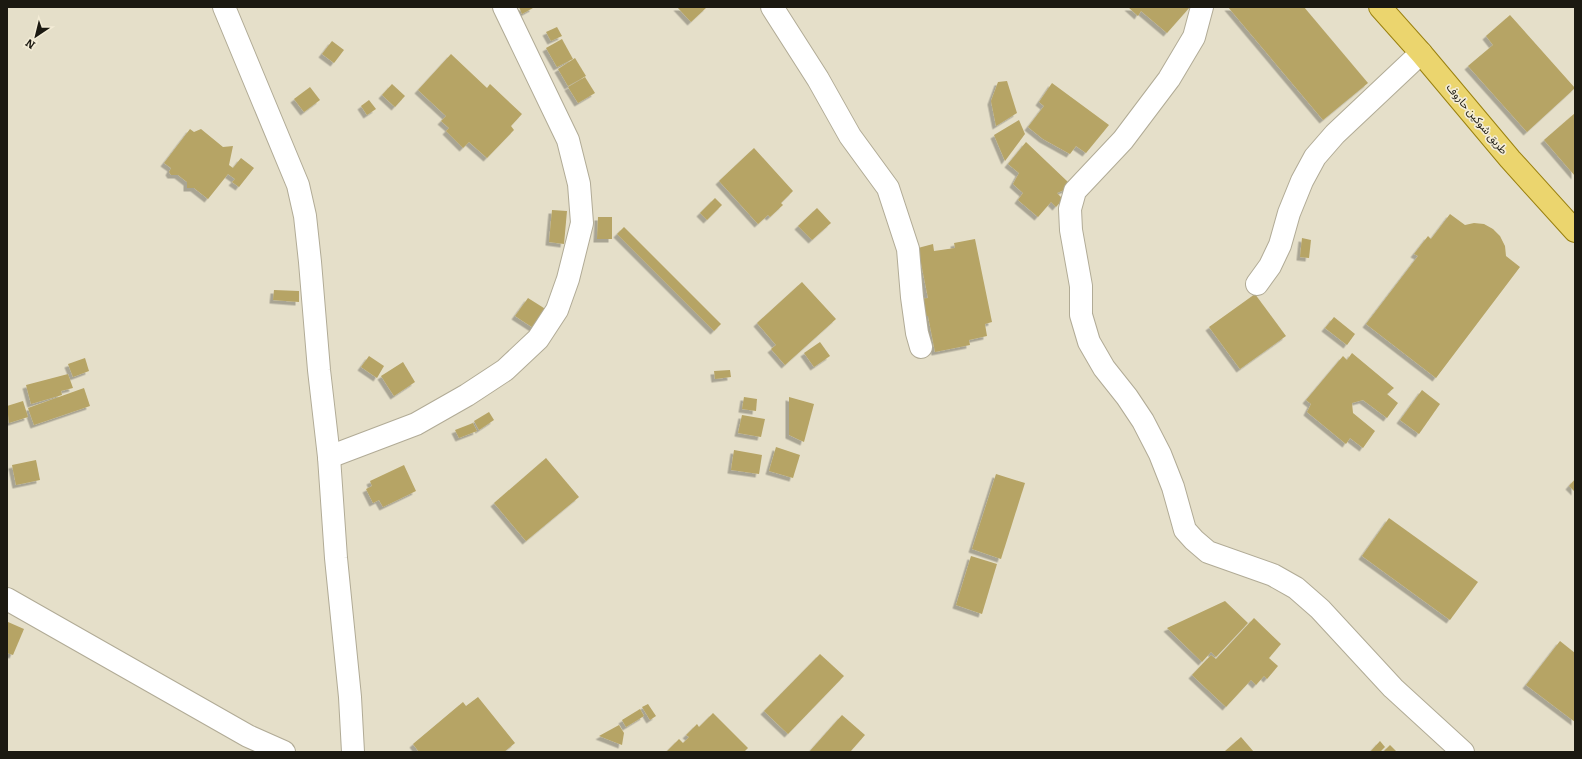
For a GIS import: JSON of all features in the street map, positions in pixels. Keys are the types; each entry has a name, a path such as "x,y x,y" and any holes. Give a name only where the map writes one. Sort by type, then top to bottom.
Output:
{"main road":[{"name":"طريق شوكين حاروف","path":"1380,7 1421,53 1510,159 1575,231"}],"street":[{"path":"224,7 298,185 305,216 319,370 329,457 337,566 350,697 353,752"},
{"path":"329,457 416,424 467,395 505,370 538,339 557,310 568,279 582,223 580,184 568,140 504,7"},
{"path":"772,7 818,79 850,136 888,188 908,249 912,297 917,333 921,347"},
{"path":"1202,7 1194,37 1169,79 1123,140 1075,191 1070,209 1071,230 1081,286 1081,316 1089,342 1104,368 1127,397 1143,421 1160,454 1173,487 1185,530 1194,540 1208,552 1273,575 1296,588 1320,609 1393,688 1464,752"},
{"path":"1257,284 1270,266 1302,181 1315,157 1335,134 1421,53"},
{"path":"7,599 248,736 284,752"}],"building":[{"path":"519,7 533,7 533,8 522,14"},
{"path":"677,7 707,7 691,22"},
{"path":"1128,7 1190,7 1167,33 1141,11 1138,16"},
{"path":"1228,7 1304,7 1368,83 1323,120"},
{"path":"1510,15 1575,88 1527,132 1468,66 1493,45 1486,36"},
{"path":"557,27 562,36 551,41 546,32"},
{"path":"562,39 573,59 557,67 546,48"},
{"path":"332,41 344,50 334,63 322,54"},
{"path":"451,54 487,88 490,84 522,114 511,126 514,130 487,158 469,142 463,148 446,131 449,128 441,121 446,116 418,90"},
{"path":"575,58 586,76 568,86 558,69"},
{"path":"585,77 595,93 578,103 568,87"},
{"path":"1007,81 1017,113 996,126 991,101 998,82"},
{"path":"1052,83 1109,125 1086,153 1076,146 1070,154 1043,139 1028,127 1044,106 1039,102"},
{"path":"392,84 405,96 395,107 382,95"},
{"path":"310,87 320,100 304,112 294,99"},
{"path":"369,100 376,109 367,115 361,106"},
{"path":"1575,113 1575,176 1544,140"},
{"path":"1019,120 1025,134 1005,161 994,135"},
{"path":"190,129 194,132 201,129 223,147 233,146 229,165 233,168 241,158 254,168 239,187 232,182 235,179 228,174 208,199 194,188 187,188 187,182 178,175 171,175 169,172 171,168 164,163"},
{"path":"1026,142 1068,182 1069,188 1057,193 1063,199 1056,207 1051,202 1038,217 1018,200 1023,193 1013,184 1019,173 1008,164"},
{"path":"754,148 793,191 781,203 783,205 770,217 768,215 758,224 719,181"},
{"path":"715,198 722,205 707,220 700,213"},
{"path":"817,208 831,223 812,240 798,226"},
{"path":"552,210 567,211 564,244 549,242"},
{"path":"1450,214 1465,225 1474,223 1484,224 1493,229 1500,236 1505,246 1506,256 1520,267 1436,378 1366,324 1418,256 1414,254 1428,236 1431,239"},
{"path":"598,217 612,217 612,239 597,239"},
{"path":"624,227 721,324 714,331 617,234"},
{"path":"1302,238 1311,240 1309,258 1300,257"},
{"path":"975,239 992,322 985,324 987,336 969,340 970,345 935,352 928,316 923,316 919,299 928,298 918,248 933,244 934,251 955,248 954,243"},
{"path":"802,282 836,319 785,365 771,349 776,345 757,323"},
{"path":"274,290 299,291 299,302 273,300"},
{"path":"1255,294 1286,336 1240,369 1209,327"},
{"path":"528,298 547,310 535,329 515,316"},
{"path":"1334,317 1355,334 1347,345 1325,328"},
{"path":"820,342 830,356 814,367 804,353"},
{"path":"1352,353 1394,388 1387,394 1398,403 1387,418 1363,400 1352,403 1353,413 1375,431 1363,448 1350,438 1346,444 1307,412 1311,404 1306,400 1343,356 1347,360"},
{"path":"369,356 384,366 377,378 361,367"},
{"path":"85,358 89,371 73,377 68,364"},
{"path":"403,362 415,382 394,396 381,376"},
{"path":"730,370 731,377 715,379 714,371"},
{"path":"68,374 73,388 61,391 62,395 31,404 26,385"},
{"path":"84,388 90,406 34,425 28,408"},
{"path":"1422,390 1440,404 1419,434 1400,420"},
{"path":"744,397 757,399 756,411 742,409"},
{"path":"789,397 814,404 804,442 789,435"},
{"path":"23,401 28,417 9,423 7,406"},
{"path":"489,412 494,420 479,430 474,421"},
{"path":"742,415 765,419 761,437 738,433"},
{"path":"473,423 477,431 459,438 455,430"},
{"path":"776,447 800,455 793,478 769,471"},
{"path":"734,450 762,455 759,474 731,470"},
{"path":"546,458 579,497 526,541 494,503"},
{"path":"36,460 40,480 16,485 12,465"},
{"path":"404,465 416,491 383,507 379,500 373,503 366,489 372,486 370,481"},
{"path":"996,474 1025,483 1001,559 972,549"},
{"path":"1575,479 1575,492 1569,486"},
{"path":"1389,518 1478,582 1450,620 1362,556"},
{"path":"971,556 997,564 982,614 956,605"},
{"path":"1225,601 1248,623 1216,657 1211,652 1202,662 1167,628"},
{"path":"1254,618 1281,644 1269,658 1278,666 1267,679 1264,676 1256,685 1251,680 1226,707 1192,675 1211,655 1216,659"},
{"path":"8,622 24,629 13,655 7,653"},
{"path":"1560,641 1575,653 1575,722 1526,685"},
{"path":"820,654 844,676 788,734 764,711"},
{"path":"478,697 515,743 504,752 419,752 413,744 463,702 466,706"},
{"path":"648,704 656,716 650,720 642,707"},
{"path":"640,709 644,716 626,727 622,720"},
{"path":"713,713 748,748 744,752 666,752 679,739 683,743 689,737 686,735 697,724 699,727"},
{"path":"842,715 865,735 850,752 809,752"},
{"path":"619,725 624,733 622,745 599,736"},
{"path":"1241,737 1254,752 1224,752"},
{"path":"1380,741 1385,747 1380,752 1370,752"},
{"path":"1390,745 1397,752 1383,752"}]}
